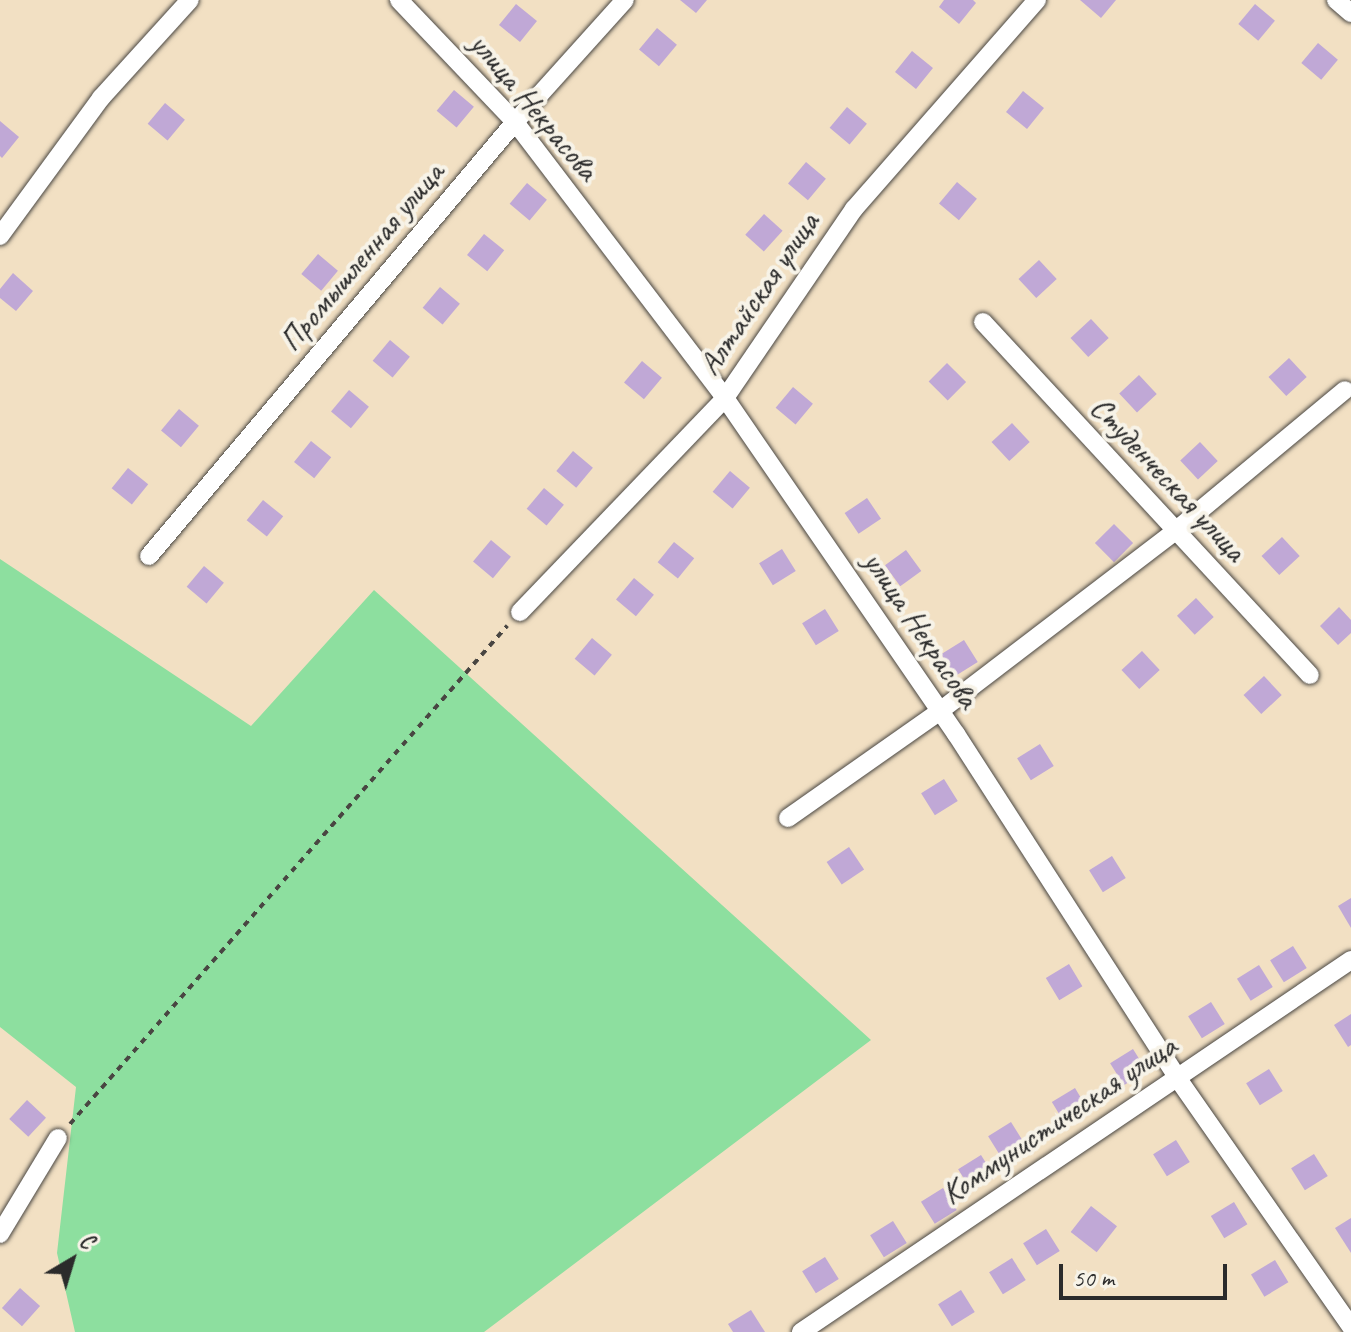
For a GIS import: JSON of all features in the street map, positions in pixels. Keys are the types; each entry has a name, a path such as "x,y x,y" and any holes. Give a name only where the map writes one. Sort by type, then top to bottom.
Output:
{"street":[{"path":"0,236 101,98 190,0"},
{"name":"улица Некрасова","path":"399,0 515,122 725,398 940,711 1176,1076 1351,1327"},
{"name":"Промышленная улица","path":"149,556 515,122 625,0"},
{"name":"Алтайская улица","path":"520,612 725,398 854,209 1037,0"},
{"path":"1336,0 1351,13"},
{"name":"Студенческая улица","path":"983,322 1174,532 1310,675"},
{"path":"788,818 940,711 1174,532 1345,390"},
{"name":"Коммунистическая улица","path":"801,1332 1351,960"},
{"path":"0,1234 58,1138"}],"path":[{"path":"58,1138 520,612"}],"green space":[{"path":"0,559 251,726 374,590 871,1040 484,1332 75,1332 57,1253 76,1087 0,1027"}],"building":[{"path":"680,0 707,0 696,13"},
{"path":"944,0 973,0 976,3 959,24 939,7"},
{"path":"1080,0 1116,0 1101,18"},
{"path":"516,4 537,21 520,42 499,25"},
{"path":"1255,4 1275,21 1258,41 1238,24"},
{"path":"657,28 677,45 659,66 639,49"},
{"path":"1318,43 1338,60 1321,80 1301,63"},
{"path":"912,51 933,68 916,89 895,72"},
{"path":"454,90 474,107 457,127 437,111"},
{"path":"1023,91 1044,108 1027,129 1006,112"},
{"path":"165,103 185,120 168,140 148,124"},
{"path":"847,107 867,124 850,144 830,128"},
{"path":"0,121 19,137 2,158 0,156"},
{"path":"806,162 826,179 808,200 788,183"},
{"path":"957,182 977,199 959,220 939,203"},
{"path":"527,183 547,200 530,220 510,204"},
{"path":"764,214 783,231 764,252 745,235"},
{"path":"484,234 504,250 487,271 467,255"},
{"path":"318,254 338,271 321,291 301,274"},
{"path":"1039,260 1057,279 1036,298 1019,279"},
{"path":"13,273 33,291 16,311 0,298 0,289"},
{"path":"440,287 460,304 443,324 423,308"},
{"path":"1091,319 1109,338 1088,357 1071,338"},
{"path":"390,340 410,357 393,377 373,361"},
{"path":"1289,358 1307,377 1286,396 1269,377"},
{"path":"642,361 662,378 644,399 624,382"},
{"path":"947,363 966,382 948,400 929,381"},
{"path":"1139,375 1157,394 1137,412 1119,393"},
{"path":"793,387 813,404 796,424 776,408"},
{"path":"349,390 369,407 351,428 331,411"},
{"path":"179,409 199,426 181,447 161,430"},
{"path":"1012,423 1030,442 1009,461 992,442"},
{"path":"311,441 331,457 314,478 294,462"},
{"path":"1200,442 1218,461 1198,479 1180,460"},
{"path":"573,451 593,468 576,488 556,471"},
{"path":"128,468 148,484 132,505 112,488"},
{"path":"730,471 750,488 733,508 713,492"},
{"path":"544,488 564,505 547,525 527,509"},
{"path":"867,498 881,519 859,534 845,513"},
{"path":"263,500 283,516 267,537 247,520"},
{"path":"1114,524 1133,543 1114,562 1095,543"},
{"path":"1282,537 1300,556 1279,575 1262,556"},
{"path":"491,540 511,557 493,578 473,561"},
{"path":"674,542 694,558 678,579 658,562"},
{"path":"782,549 796,571 773,585 759,563"},
{"path":"906,550 921,571 900,586 885,565"},
{"path":"204,566 224,583 207,603 187,587"},
{"path":"634,578 654,595 636,616 616,599"},
{"path":"1196,598 1214,617 1195,635 1177,616"},
{"path":"1339,607 1351,620 1351,633 1338,645 1320,626"},
{"path":"825,609 839,631 816,645 802,623"},
{"path":"592,638 612,655 595,675 575,659"},
{"path":"964,640 978,662 955,676 941,654"},
{"path":"1142,651 1160,670 1139,689 1122,670"},
{"path":"1264,676 1282,695 1261,714 1244,695"},
{"path":"1040,744 1054,766 1031,780 1017,758"},
{"path":"944,779 958,801 935,815 921,793"},
{"path":"849,847 864,869 842,884 827,862"},
{"path":"1112,856 1126,878 1103,892 1089,870"},
{"path":"1351,898 1351,928 1338,906"},
{"path":"1293,946 1307,968 1284,982 1270,960"},
{"path":"1069,964 1082,986 1059,1000 1046,978"},
{"path":"1259,965 1273,987 1251,1001 1237,979"},
{"path":"1211,1002 1225,1024 1202,1038 1188,1016"},
{"path":"1351,1014 1351,1045 1348,1047 1334,1025"},
{"path":"1133,1049 1147,1071 1124,1085 1110,1063"},
{"path":"1269,1069 1283,1091 1260,1105 1246,1083"},
{"path":"1075,1088 1089,1111 1066,1125 1052,1102"},
{"path":"27,1100 46,1118 28,1137 9,1119"},
{"path":"1011,1122 1025,1144 1002,1158 988,1136"},
{"path":"1176,1140 1190,1162 1167,1176 1153,1154"},
{"path":"1314,1154 1328,1176 1305,1190 1291,1168"},
{"path":"981,1155 995,1177 972,1191 958,1169"},
{"path":"943,1188 957,1210 935,1224 921,1202"},
{"path":"1234,1202 1247,1224 1224,1238 1211,1216"},
{"path":"1091,1206 1117,1226 1097,1252 1071,1232"},
{"path":"1351,1218 1351,1253 1335,1228"},
{"path":"893,1221 907,1243 884,1257 870,1235"},
{"path":"1046,1229 1060,1251 1037,1265 1023,1243"},
{"path":"825,1257 839,1279 816,1293 802,1271"},
{"path":"1012,1258 1026,1280 1003,1294 989,1272"},
{"path":"1275,1260 1288,1282 1264,1297 1251,1274"},
{"path":"20,1288 40,1306 22,1326 2,1308"},
{"path":"961,1290 975,1312 952,1326 938,1304"},
{"path":"751,1310 765,1332 733,1332 728,1324"}]}
